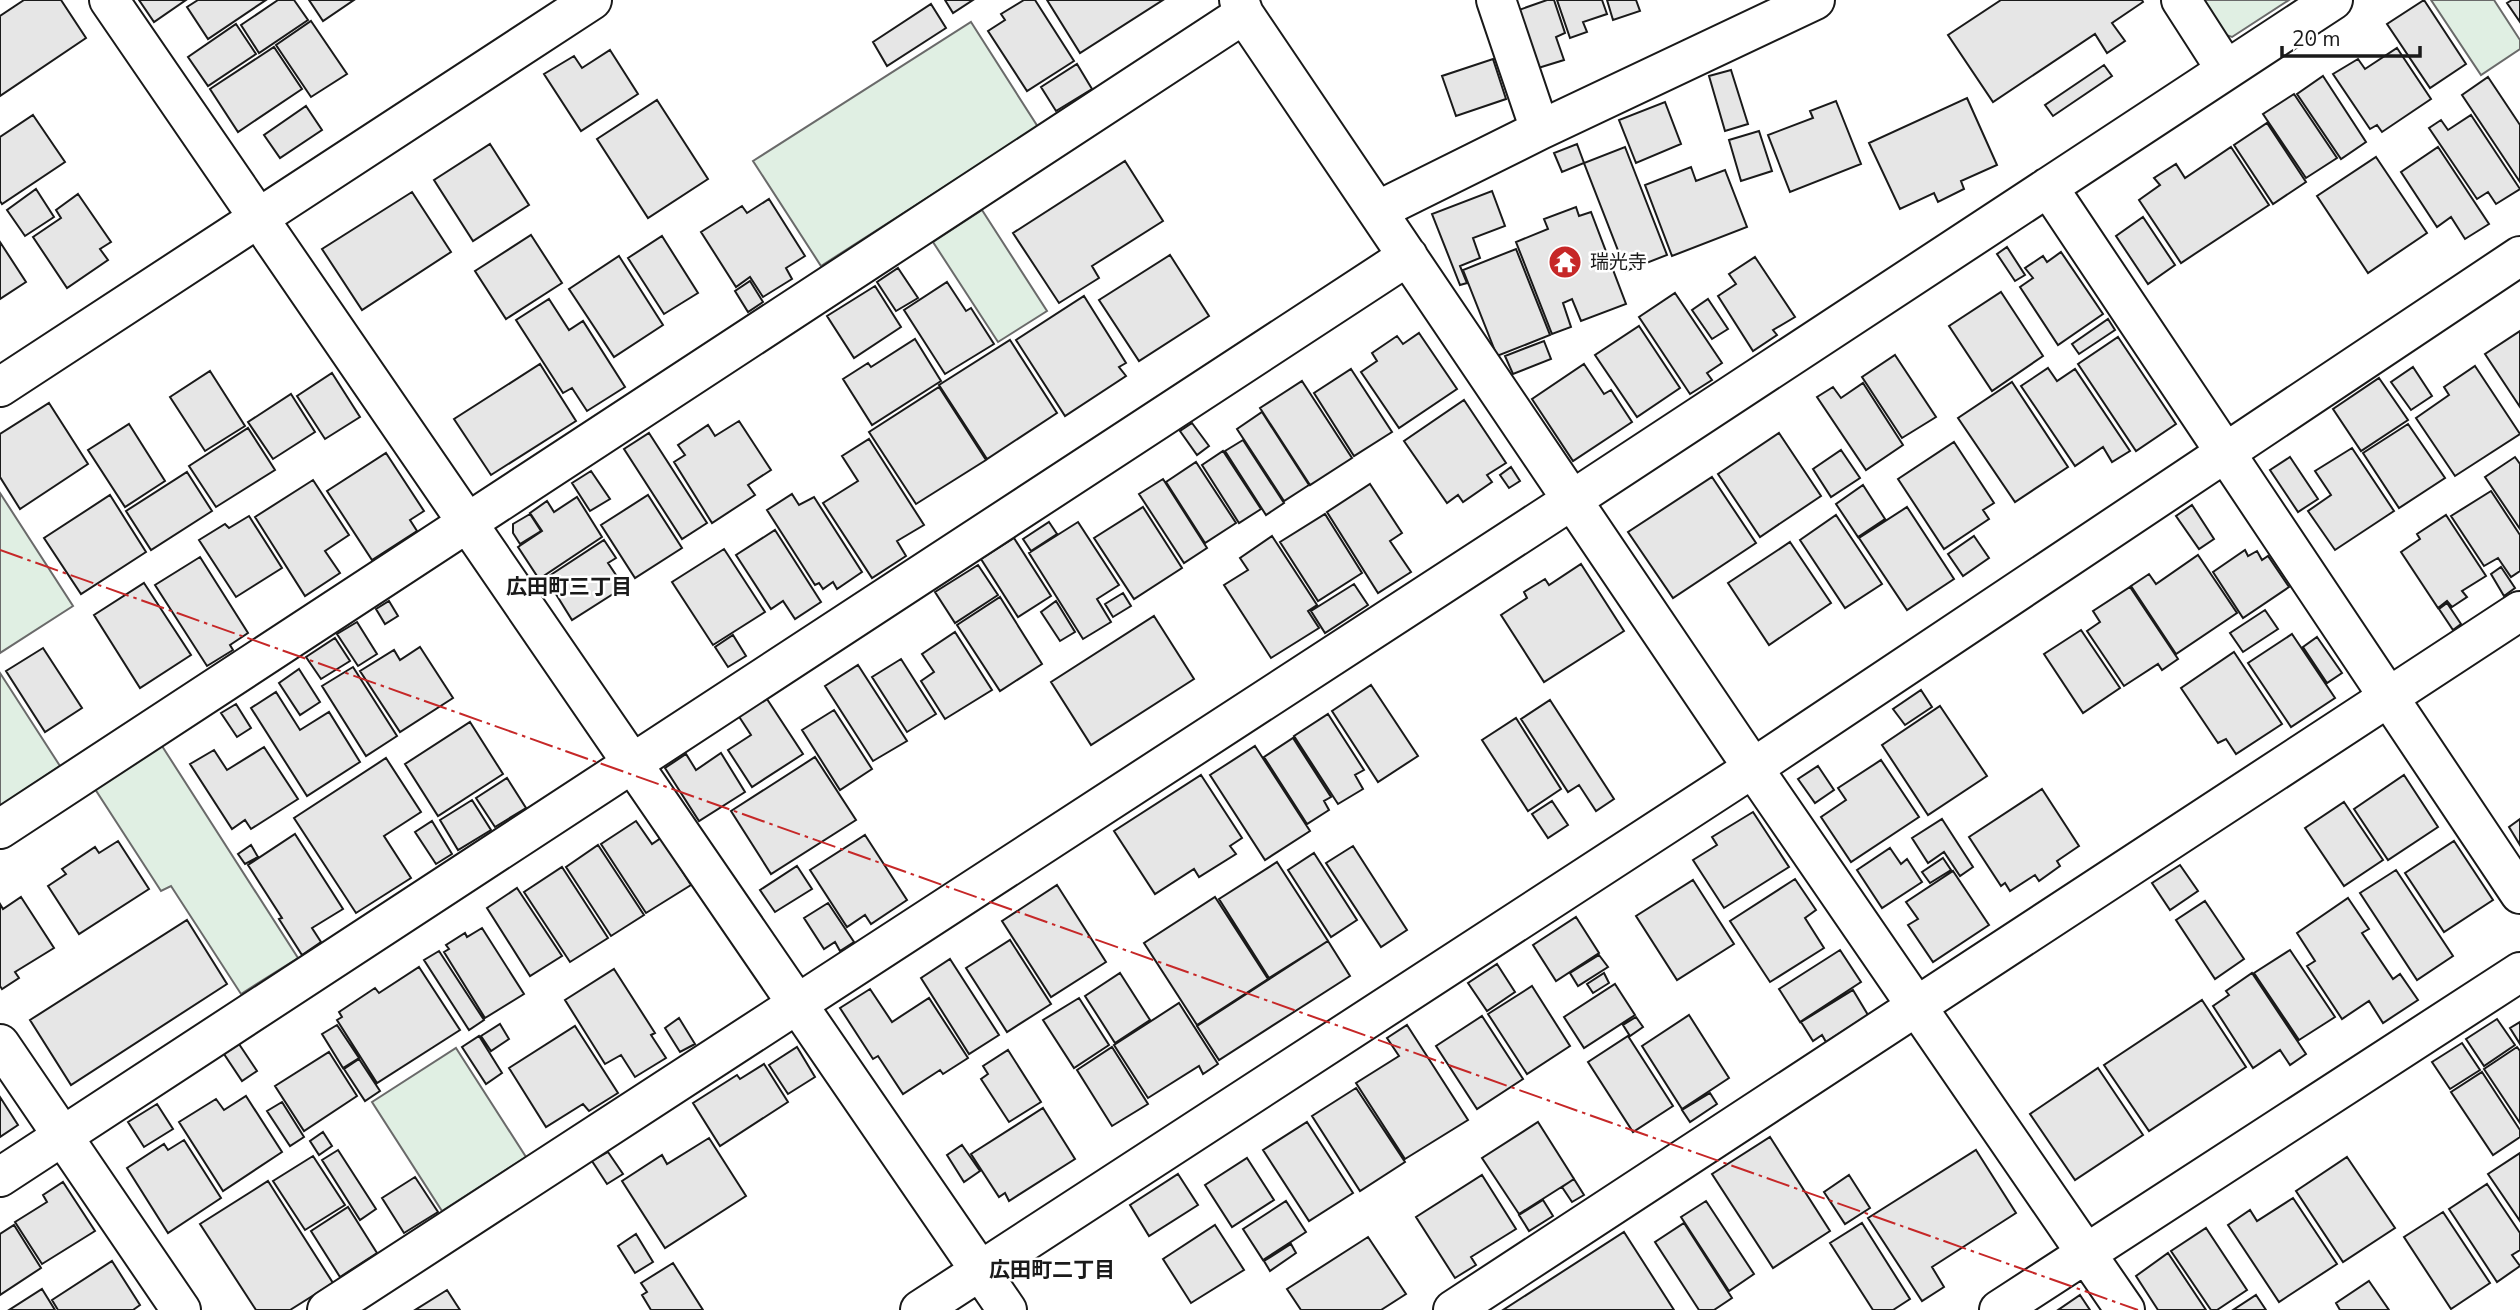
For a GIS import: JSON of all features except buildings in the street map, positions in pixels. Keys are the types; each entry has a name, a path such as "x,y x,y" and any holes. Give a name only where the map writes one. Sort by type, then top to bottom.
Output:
{"street":[{"path":"109,0 1007,1310"},
{"path":"0,387 592,0"},
{"path":"1496,0 1540,130"},
{"path":"1377,211 1540,130 1815,0"},
{"path":"2181,0 2226,70"},
{"path":"327,1310 1572,500 2333,0"},
{"path":"0,829 468,522 1241,7 1753,768 2125,1310"},
{"path":"2048,187 2520,894"},
{"path":"0,1177 1408,256"},
{"path":"920,1310 1753,768 2520,256"},
{"path":"1453,1310 2520,611"},
{"path":"1999,1310 2520,972"},
{"path":"0,1044 181,1310"}],"green space":[{"path":"2199,0 2289,0 2232,37 2220,33"},
{"path":"2431,0 2494,0 2520,40 2520,49 2481,75"},
{"path":"971,22 1038,127 821,266 753,161"},
{"path":"982,210 1047,311 998,342 933,242"},
{"path":"0,493 73,606 0,653"},
{"path":"0,673 60,766 0,806"},
{"path":"162,746 298,958 241,994 171,886 161,891 95,789"},
{"path":"456,1048 526,1157 442,1211 372,1102"}],"power":[{"path":"0,550 2138,1310"}],"place":[{"name":"瑞光寺","path":"1565,262"}],"district":[{"name":"広田町三丁目","path":"569,587"},
{"name":"広田町二丁目","path":"1052,1270"}]}
